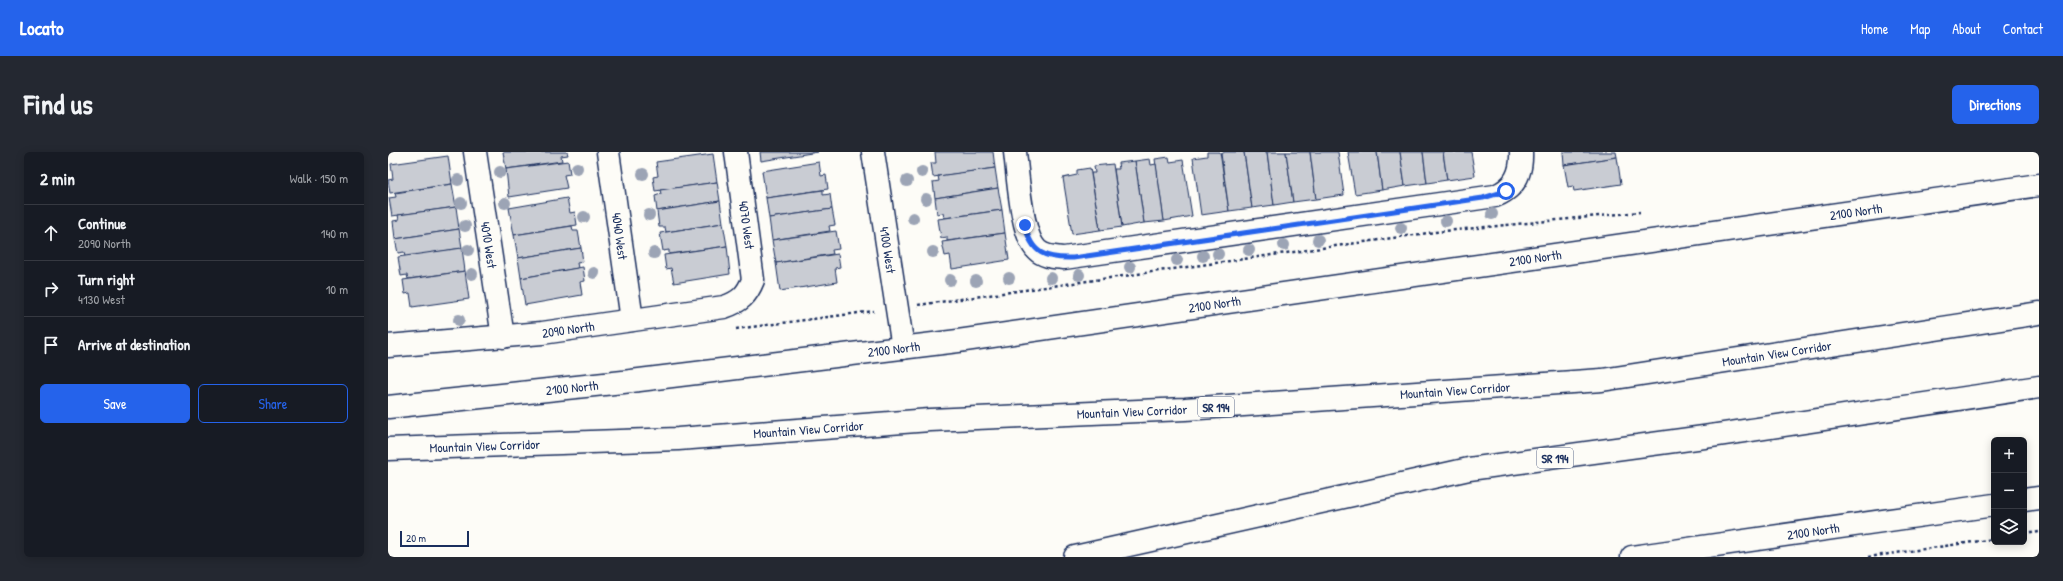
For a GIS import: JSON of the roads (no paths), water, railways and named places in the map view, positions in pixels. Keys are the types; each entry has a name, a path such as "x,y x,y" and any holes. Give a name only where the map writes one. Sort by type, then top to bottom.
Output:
{"main road":[{"name":"4010 West","path":"475,152 503,337"},
{"name":"4040 West","path":"608,152 632,320"},
{"name":"4070 West","path":"736,152 753,270 753,280 745,296"},
{"name":"4100 West","path":"873,152 904,348"},
{"path":"1015,152 1028,235 1038,252 1064,258 1483,198 1506,191 1514,183 1522,163 1521,152"},
{"name":"2100 North","path":"388,407 623,382 904,348 2039,185"},
{"name":"2090 North","path":"388,346 503,337 632,320 724,307 745,296"},
{"name":"Mountain View Corridor","path":"388,449 678,439 930,420 1185,409 1602,380 2039,313"},
{"name":"SR 194","path":"1076,557 1469,469 1712,436 2039,387"},
{"path":"2027,500 2039,498"},
{"name":"2100 North","path":"1632,557 1991,505"}]}
